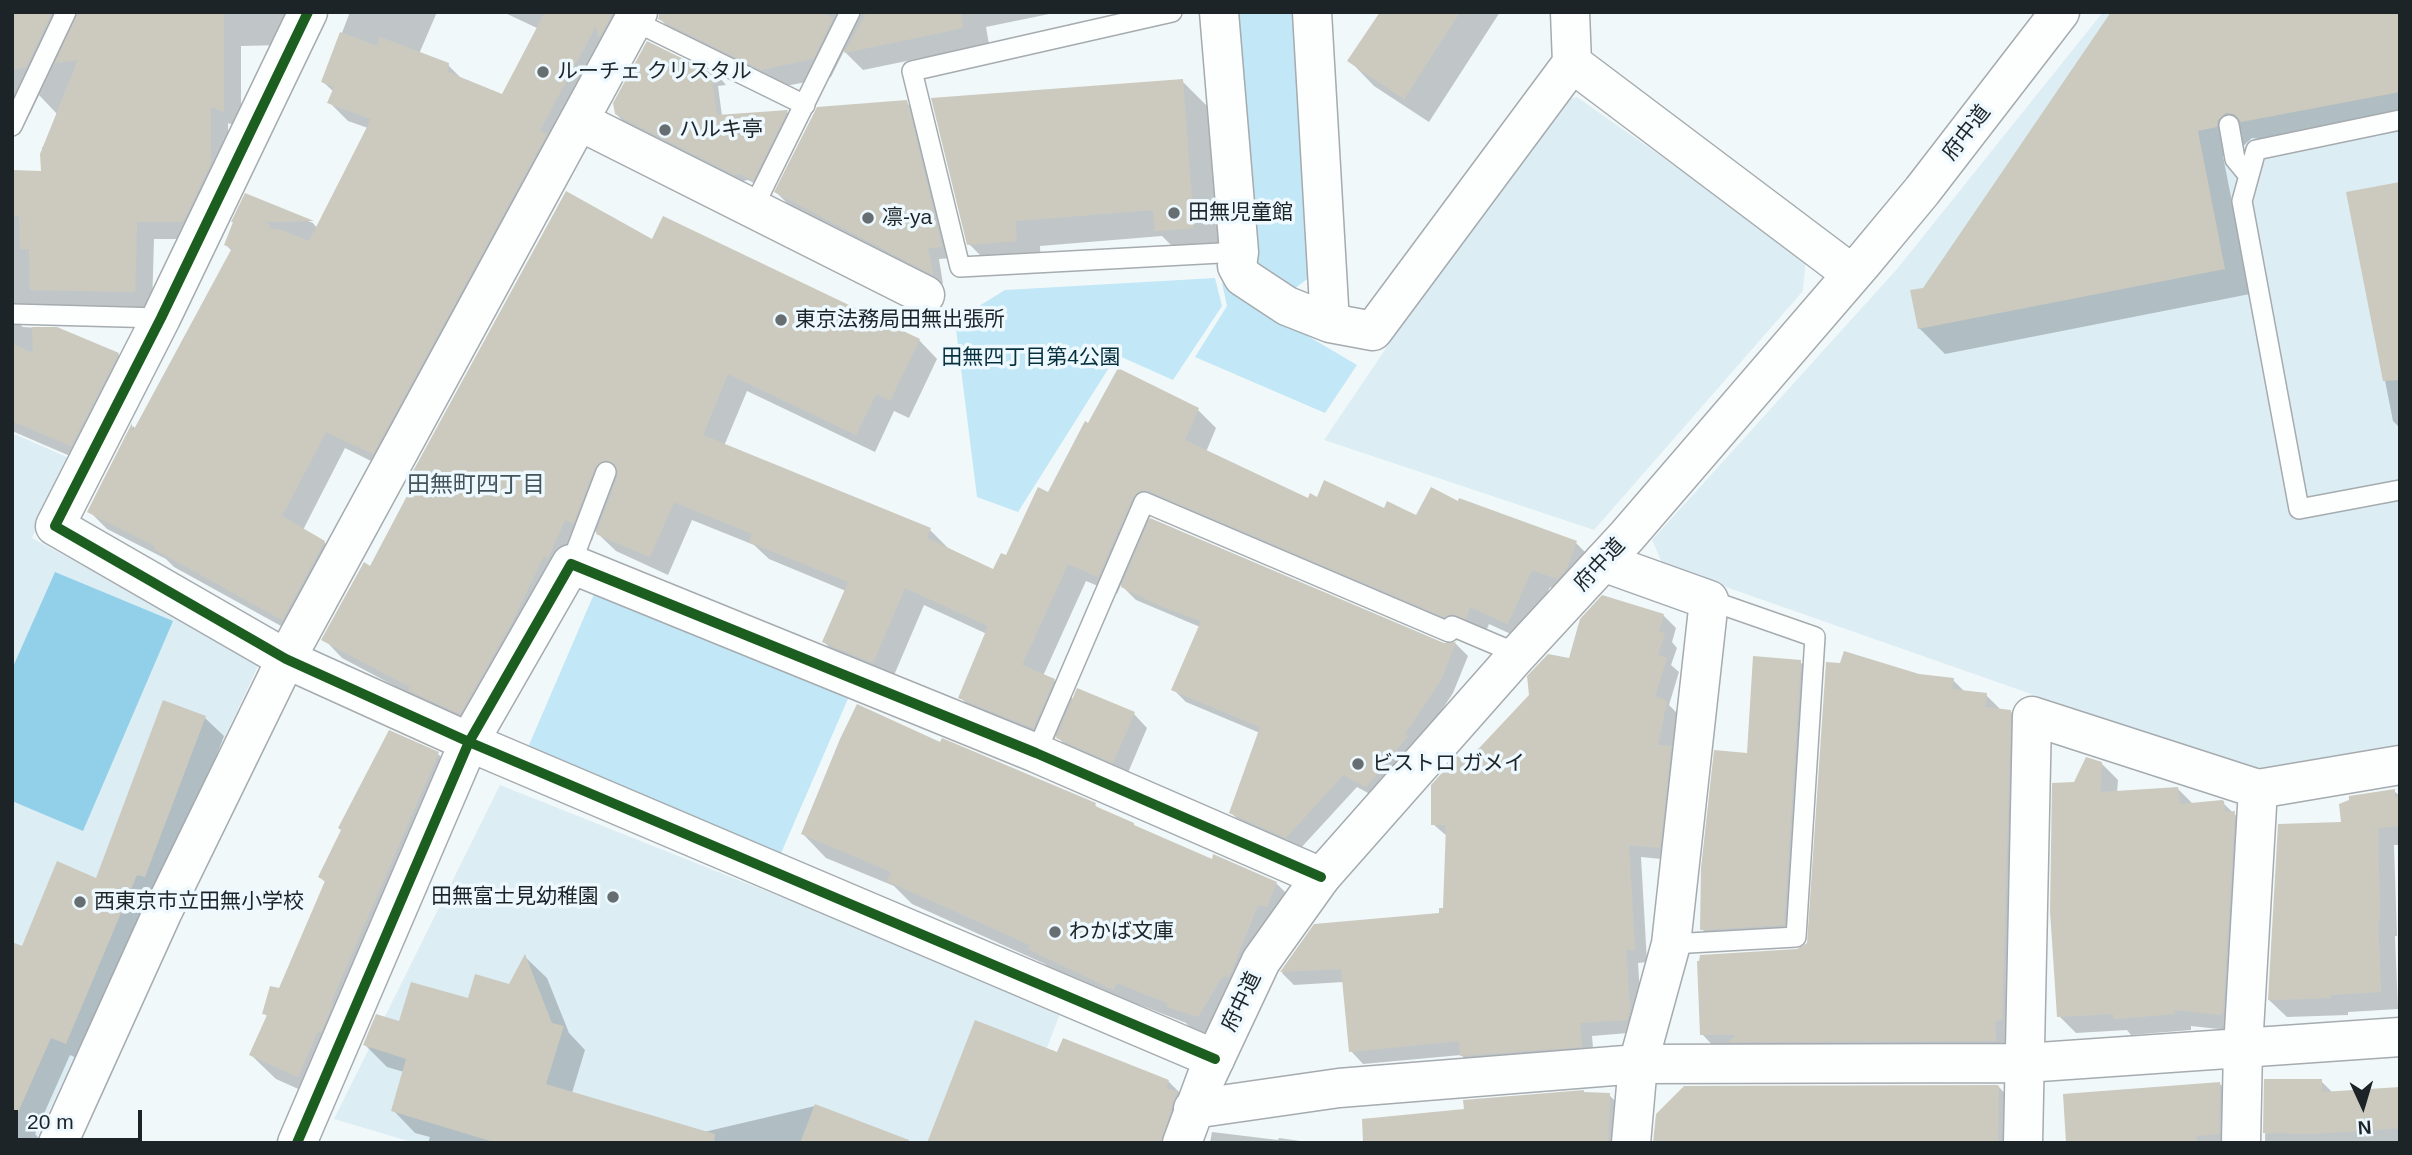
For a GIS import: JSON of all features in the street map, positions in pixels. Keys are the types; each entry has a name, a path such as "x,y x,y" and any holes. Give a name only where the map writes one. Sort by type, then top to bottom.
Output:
{"street":[{"path":"307,12 161,318 55,526 286,659 469,742 1215,1059"},
{"path":"1219,12 1239,252 1237,266 1243,277 1287,306 1330,323 1373,331 1572,64 1570,12"},
{"path":"1312,12 1330,323"},
{"name":"府中道","path":"1187,1126 1261,961 1321,877 1603,562 1852,274 1922,191 2060,12"},
{"path":"58,1143 163,911 286,659 636,17"},
{"path":"1572,64 1852,274"},
{"path":"579,121 925,295"},
{"path":"1603,562 1709,600 1671,944 1638,1064 1631,1143"},
{"path":"297,1143 469,742 571,564 1036,752 1321,877"},
{"path":"2023,1143 2032,716 2258,789 2400,765"},
{"path":"2241,1143 2258,789"},
{"path":"1187,1126 1339,1088 1638,1064 2025,1063 2400,1037"}],"lane":[{"path":"12,127 66,12"},
{"path":"752,209 850,12"},
{"path":"1172,12 912,71 960,267 1239,252"},
{"path":"636,17 804,105"},
{"path":"2400,120 2256,150 2242,201 2300,509 2400,490"},
{"path":"2229,125 2235,159 2249,176"},
{"path":"12,314 161,318"},
{"path":"571,564 606,472"},
{"path":"1036,752 1144,502 1449,632 1452,625 1518,654"},
{"path":"1671,944 1796,937 1815,637 1709,600"}],"shaded area":[{"path":"2103,12 2400,12 2400,751 2271,778 1663,565 1652,540 1897,269"},
{"path":"1577,97 1806,258 1803,291 1594,530 1324,440 1551,104"},
{"name":"西東京市立田無小学校","path":"12,433 69,458 32,538 260,662 34,1143 12,1143"},
{"path":"55,572 173,621 83,831 12,801 12,669"},
{"name":"田無富士見幼稚園","path":"500,785 1062,1009 1010,1143 415,1143 334,1119"}],"green space":[{"path":"1236,12 1292,12 1311,276 1293,290 1252,258"},
{"name":"田無四丁目第4公園","path":"1215,278 1222,306 1173,380 1117,355 1018,512 977,497 955,321 1005,290"},
{"path":"1222,283 1246,294 1301,332 1357,365 1325,413 1195,357 1227,306"},
{"path":"597,587 850,694 775,867 523,759"}],"building":[{"path":"12,12 52,12 26,67 12,70"},
{"path":"78,12 224,12 224,112 211,107 211,163 183,222 137,222 135,292 30,290 29,249 20,249 19,216 12,216 12,170 41,171 40,154 78,60 55,63"},
{"path":"545,12 613,12 599,38 596,26 540,130 547,134 373,454 326,432 282,516 325,541 282,620 154,549 155,546 87,512 132,423 132,433 232,248 224,245 231,222 245,193 314,221 263,222 270,225 270,229 279,229 309,241 371,119 327,103 334,87 321,82 340,32 377,46 380,37 449,63 448,72 502,94"},
{"path":"660,12 822,12 833,18 813,59 761,70 658,19"},
{"path":"867,12 961,12 963,28 844,53"},
{"path":"1380,12 1460,12 1404,99 1347,61"},
{"path":"2111,12 2400,12 2400,92 2241,122 2234,114 2226,113 2218,120 2217,127 2198,131 2225,269 1918,329 1910,290 1923,288"},
{"path":"647,41 722,78 712,80 717,115 788,110 753,181 740,174 735,175 615,114 613,103"},
{"path":"1183,79 1194,228 1155,231 1153,210 1015,221 1017,241 967,245 931,98"},
{"path":"907,100 942,247 928,248 933,275 774,192 817,107"},
{"path":"2400,182 2400,380 2383,381 2346,192"},
{"path":"566,191 652,239 663,216 920,339 890,401 876,394 856,435 728,374 703,435 931,528 927,538 993,569 1001,553 1006,555 1038,487 1048,492 1085,421 1088,423 1118,368 1199,408 1185,440 1308,498 1310,493 1317,497 1324,480 1384,508 1387,501 1416,515 1431,487 1458,501 1459,498 1577,541 1566,570 1557,579 1532,570 1508,624 1470,607 1466,619 1451,614 1444,617 1142,490 1133,497 1098,577 1068,564 1022,665 1055,679 1033,728 958,698 988,626 905,588 873,663 822,642 848,582 749,542 752,534 674,502 650,557 596,534 618,476 615,464 605,460 595,467 573,524 565,520 548,558 544,556 511,624 460,714 408,690 410,687 321,640 364,562 370,566 418,475 412,473"},
{"path":"32,327 57,327 119,353 71,446 12,421 12,344 33,353"},
{"path":"1150,518 1444,643 1456,642 1441,680 1405,734 1408,736 1366,787 1343,775 1286,838 1229,813 1260,727 1171,690 1201,621 1160,606 1121,587"},
{"path":"1602,595 1664,614 1659,632 1665,633 1658,655 1667,658 1655,696 1667,701 1658,745 1671,746 1660,848 1629,845 1635,950 1626,950 1630,1010 1627,1020 1580,1023 1582,1047 1460,1056 1459,1041 1349,1052 1341,969 1280,972 1314,924 1439,913 1439,908 1443,908 1446,825 1431,825 1431,785 1457,756 1467,761 1529,695 1527,676 1548,654 1569,658 1580,619"},
{"path":"1844,651 1919,674 1954,678 1952,689 1987,693 1985,707 2011,710 2002,1020 1995,1021 1996,1041 1729,1042 1736,1035 1700,1035 1697,961 1700,955 1797,949 1807,943 1826,662 1840,663"},
{"path":"1753,656 1801,660 1784,925 1700,930 1701,868 1714,750 1747,753"},
{"path":"1077,688 1135,712 1113,763 1056,738"},
{"path":"163,700 206,716 145,877 137,875 66,1044 51,1038 12,1126 12,942 22,946 57,861 96,878"},
{"path":"857,704 940,742 942,738 1096,803 1095,806 1134,825 1212,859 1213,854 1277,882 1267,907 1258,905 1229,977 1222,977 1198,1017 1167,1007 1167,1003 1117,983 1113,990 1028,949 1030,945 887,881 891,872 801,834"},
{"path":"389,730 439,752 331,1002 333,1003 321,1032 318,1031 298,1077 249,1055 267,1015 262,1014 270,986 279,988 325,881 318,877 341,830 338,828"},
{"path":"2086,757 2102,762 2100,792 2178,787 2180,804 2222,800 2225,812 2235,811 2223,1012 2220,1015 2175,1010 2175,1014 2113,1019 2113,1014 2057,1017 2050,911 2052,783 2074,782"},
{"path":"2395,789 2395,797 2400,798 2400,826 2378,828 2381,992 2331,995 2331,998 2268,1000 2278,824 2341,822 2339,804 2349,800 2349,796"},
{"path":"525,954 552,1023 564,1026 546,1084 715,1134 714,1143 497,1143 391,1111 406,1059 363,1045 376,1014 399,1021 411,982 468,998 475,974 509,984"},
{"path":"975,1020 1057,1052 1063,1038 1169,1080 1166,1088 1177,1092 1161,1143 927,1143"},
{"path":"2264,1079 2322,1079 2322,1092 2400,1087 2400,1128 2313,1134 2263,1133"},
{"path":"2220,1082 2219,1134 2196,1136 2197,1143 2066,1143 2063,1094"},
{"path":"1997,1085 1998,1143 1653,1143 1656,1114 1684,1086"},
{"path":"1584,1090 1610,1093 1608,1143 1363,1143 1362,1119 1464,1109 1463,1100"},
{"path":"815,1104 909,1140 909,1143 800,1143"}],"cycle path":[{"path":"308,12 161,318 55,526 286,659 469,742 1215,1059"},
{"path":"297,1143 469,742 571,564 1036,753 1321,877"}],"place":[{"name":"ルーチェ クリスタル","path":"543,72"},
{"name":"ハルキ亭","path":"665,130"},
{"name":"田無児童館","path":"1174,213"},
{"name":"凛-ya","path":"868,218"},
{"name":"東京法務局田無出張所","path":"781,320"},
{"name":"ビストロ ガメイ","path":"1358,764"},
{"name":"田無富士見幼稚園","path":"613,897"},
{"name":"西東京市立田無小学校","path":"80,902"},
{"name":"わかば文庫","path":"1055,932"}],"district":[{"name":"田無町四丁目","path":"476,486"}]}
